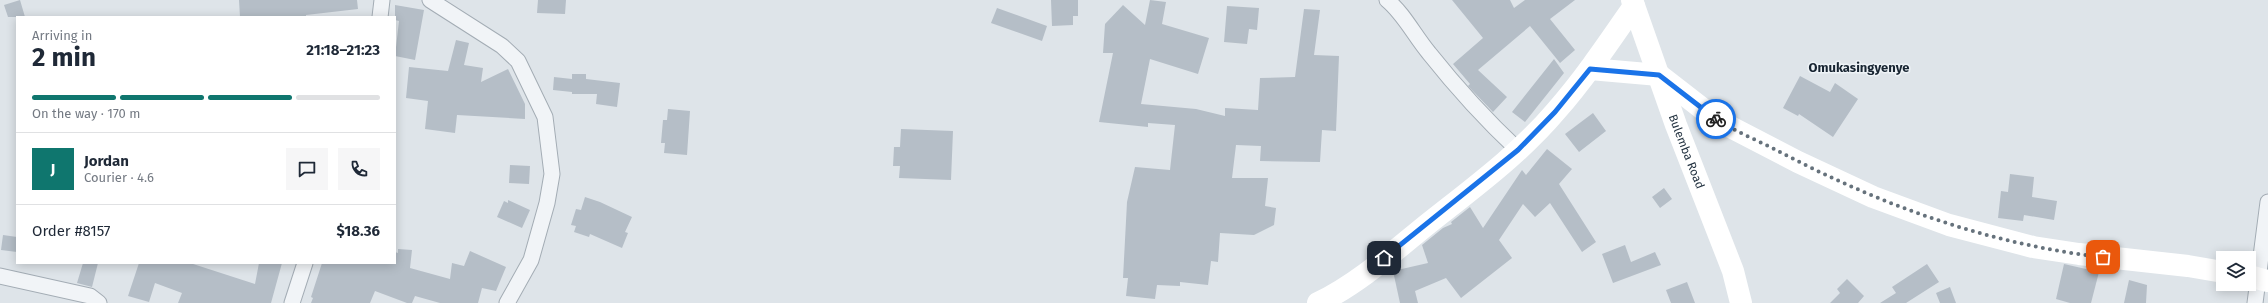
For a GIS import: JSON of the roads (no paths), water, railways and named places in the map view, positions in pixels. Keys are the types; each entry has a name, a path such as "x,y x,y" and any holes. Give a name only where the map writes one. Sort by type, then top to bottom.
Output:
{"street":[{"path":"380,16 382,0"},
{"path":"430,0 502,46 518,61 530,82 545,117 552,174 547,203 531,260 507,303"},
{"path":"1387,0 1396,8 1428,53 1478,112 1518,150"},
{"path":"1318,303 1335,295 1408,240 1518,150 1555,112 1590,69 1633,3"},
{"name":"Bulemba Road","path":"1633,3 1676,125 1733,271 1741,303"},
{"path":"1590,69 1659,75 1717,120 1791,158 1873,196 1949,224 2033,247 2216,271"},
{"path":"2255,303 2268,202"},
{"path":"292,303 305,264"},
{"path":"0,276 90,296 99,303"}],"district":[{"name":"Omukasingyenye","path":"1859,67"}]}
